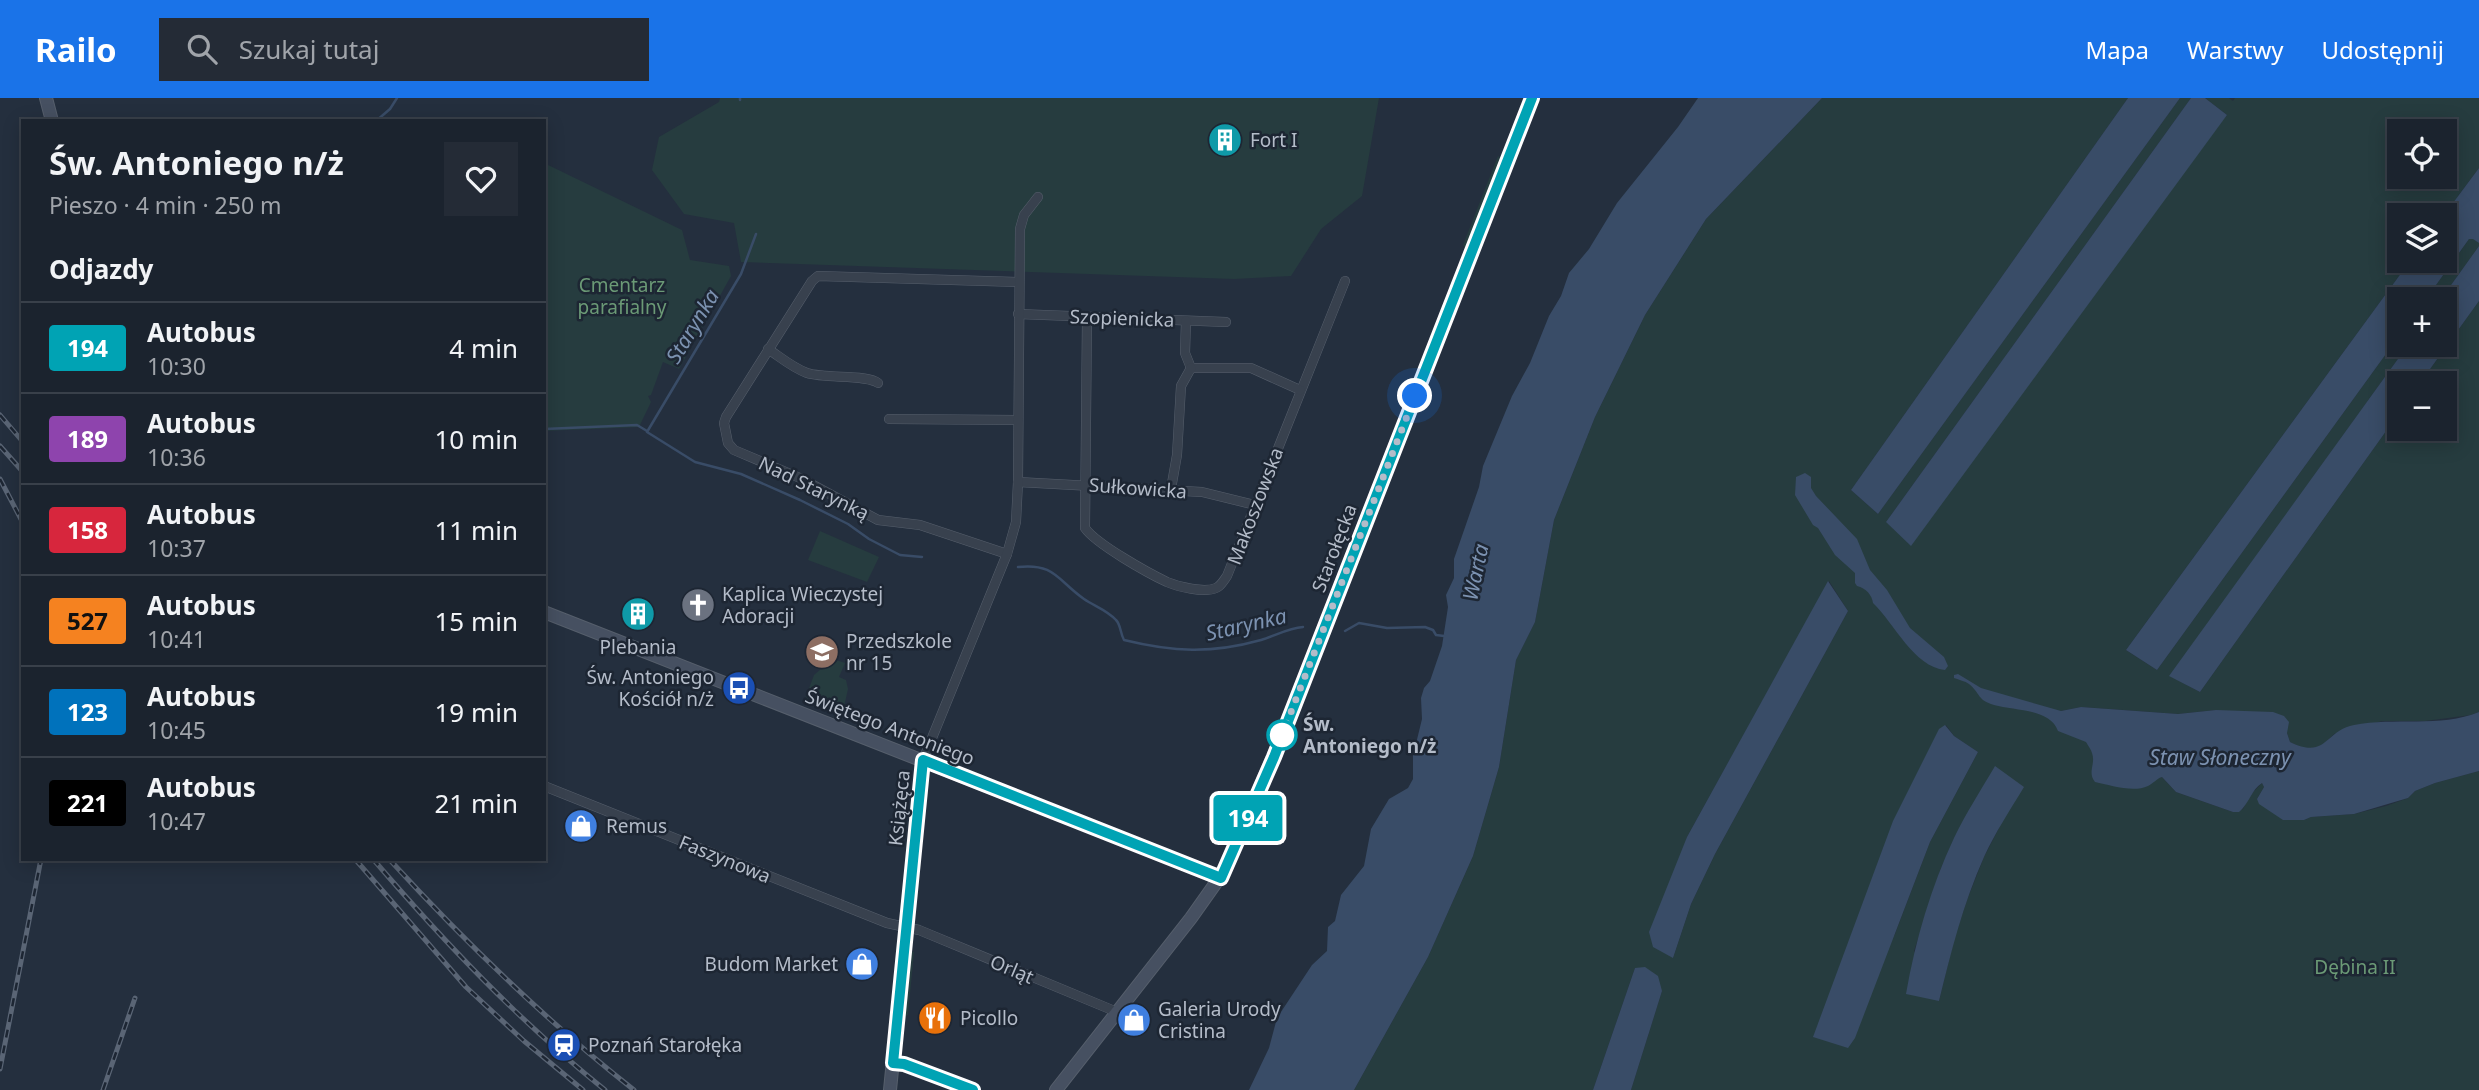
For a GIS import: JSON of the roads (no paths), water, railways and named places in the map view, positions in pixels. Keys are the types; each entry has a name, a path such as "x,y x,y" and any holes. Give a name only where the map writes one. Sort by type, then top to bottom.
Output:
{"street":[{"path":"46,98 51,119"},
{"name":"Starołęcka","path":"1056,1090 1221,878 1274,757 1532,98"},
{"name":"Książęca","path":"890,1090 927,762 1007,554 1016,522 1020,229 1024,215 1038,197"},
{"name":"Nad Starynką","path":"1007,554 920,525 878,520 800,478 732,448 726,435 724,420 812,281 818,276 1018,282"},
{"name":"Makoszowska","path":"1087,317 1085,525 1096,540 1168,582 1205,589 1218,587 1227,576 1345,281"},
{"name":"Szopienicka","path":"1018,314 1226,322"},
{"path":"1186,321 1185,353 1191,368"},
{"path":"768,349 809,373 870,378 878,383"},
{"path":"1191,368 1251,368 1300,390"},
{"path":"1171,489 1177,455 1181,386 1191,368"},
{"path":"889,419 1018,420"},
{"name":"Sułkowicka","path":"1018,482 1171,489 1219,495 1255,505"},
{"name":"Świętego Antoniego","path":"546,613 1221,878"},
{"name":"Faszynowa","path":"546,787 887,923 907,927"},
{"name":"Orląt","path":"907,927 1117,1012"}],"water":[{"name":"Warta","path":"1698,98 1822,98 1706,219 1645,315 1595,417 1554,520 1535,622 1516,660 1499,767 1473,856 1428,957 1354,1090 1249,1090 1269,1048 1277,1018 1312,965 1327,951 1328,927 1335,921 1341,895 1364,866 1371,829 1389,799 1408,788 1413,779 1413,756 1422,719 1421,698 1442,646 1448,607 1446,595 1454,578 1454,559 1479,487 1483,466 1512,396 1530,363 1569,273 1589,249 1617,203"},
{"path":"2128,98 2180,98 1878,514 1851,490"},
{"path":"2191,98 2205,98 2227,115 1911,546 1886,522"},
{"path":"2479,168 2479,243 2469,239 2457,256 2457,203 2453,203"},
{"path":"2479,246 2479,301 2457,332 2457,287 2450,287"},
{"path":"2401,273 2445,273 2435,287 2391,287"},
{"path":"2387,293 2387,353 2157,670 2126,650"},
{"path":"2399,357 2439,357 2429,371 2389,371"},
{"path":"2387,374 2387,430 2200,692 2169,676"},
{"path":"1805,473 1811,477 1811,488 1816,496 1857,539 1870,570 1887,590 1910,628 1944,657 1948,666 1945,670 1934,667 1914,653 1873,603 1868,592 1857,586 1855,573 1835,555 1818,528 1813,525 1795,495 1796,477"},
{"path":"1828,581 1848,611 1715,854 1691,904 1673,958 1653,947 1649,932 1687,837"},
{"name":"Staw Słoneczny","path":"1958,674 1981,688 2061,711 2081,707 2178,714 2216,710 2273,712 2284,716 2289,722 2287,733 2290,742 2311,748 2354,725 2449,720 2479,712 2479,771 2435,783 2415,791 2408,798 2354,814 2311,817 2304,820 2283,820 2259,804 2257,799 2264,787 2262,783 2239,812 2233,812 2176,792 2162,777 2148,786 2136,789 2095,782 2092,775 2093,757 2086,742 2058,731 2054,724 2040,714 1985,701 1969,684 1954,678 1954,675"},
{"path":"1945,725 1954,736 1978,752 1930,842 1855,1038 1848,1048 1813,1037 1893,821 1939,729"},
{"path":"1995,766 2024,787 1993,839 1970,892 1939,1001 1906,994 1919,934 1938,876 1959,829"},
{"path":"1645,967 1658,976 1662,991 1631,1090 1593,1090 1635,968"}],"waterway":[{"name":"Starynka","path":"378,119 397,98"},
{"name":"Starynka","path":"756,234 741,274 647,432 695,462 741,474 848,524 869,539 900,555 922,557"},
{"name":"Starynka","path":"546,429 637,425 647,431"},
{"name":"Starynka","path":"1018,567 1030,566 1055,574 1084,599 1116,620 1124,640 1142,644 1192,650 1225,648 1303,627"},
{"name":"Starynka","path":"1345,631 1359,623 1387,628 1425,627 1433,630 1436,635 1444,636"}],"railway":[{"path":"0,415 21,440"},
{"path":"0,446 21,470"},
{"path":"0,479 21,519"},
{"path":"0,1069 41,861"},
{"path":"357,861 466,987 524,1041 583,1090"},
{"path":"375,861 513,1009 605,1090"},
{"path":"391,861 507,979 569,1036 634,1090"},
{"path":"103,1090 135,998"}],"place":[{"name":"Fort I","path":"1225,140"},
{"name":"Kaplica Wieczystej Adoracji","path":"698,605"},
{"name":"Plebania","path":"638,614"},
{"name":"Przedszkole nr 15","path":"822,652"},
{"name":"Św. Antoniego Kościół n/ż","path":"739,688"},
{"name":"Św. Antoniego n/ż","path":"1282,735"},
{"name":"Remus","path":"581,826"},
{"name":"Budom Market","path":"862,964"},
{"name":"Picollo","path":"935,1018"},
{"name":"Galeria Urody Cristina","path":"1134,1020"},
{"name":"Poznań Starołęka","path":"564,1045"}],"park label":[{"name":"Cmentarz parafialny","path":"622,296"},
{"name":"Dębina II","path":"2355,967"}]}
